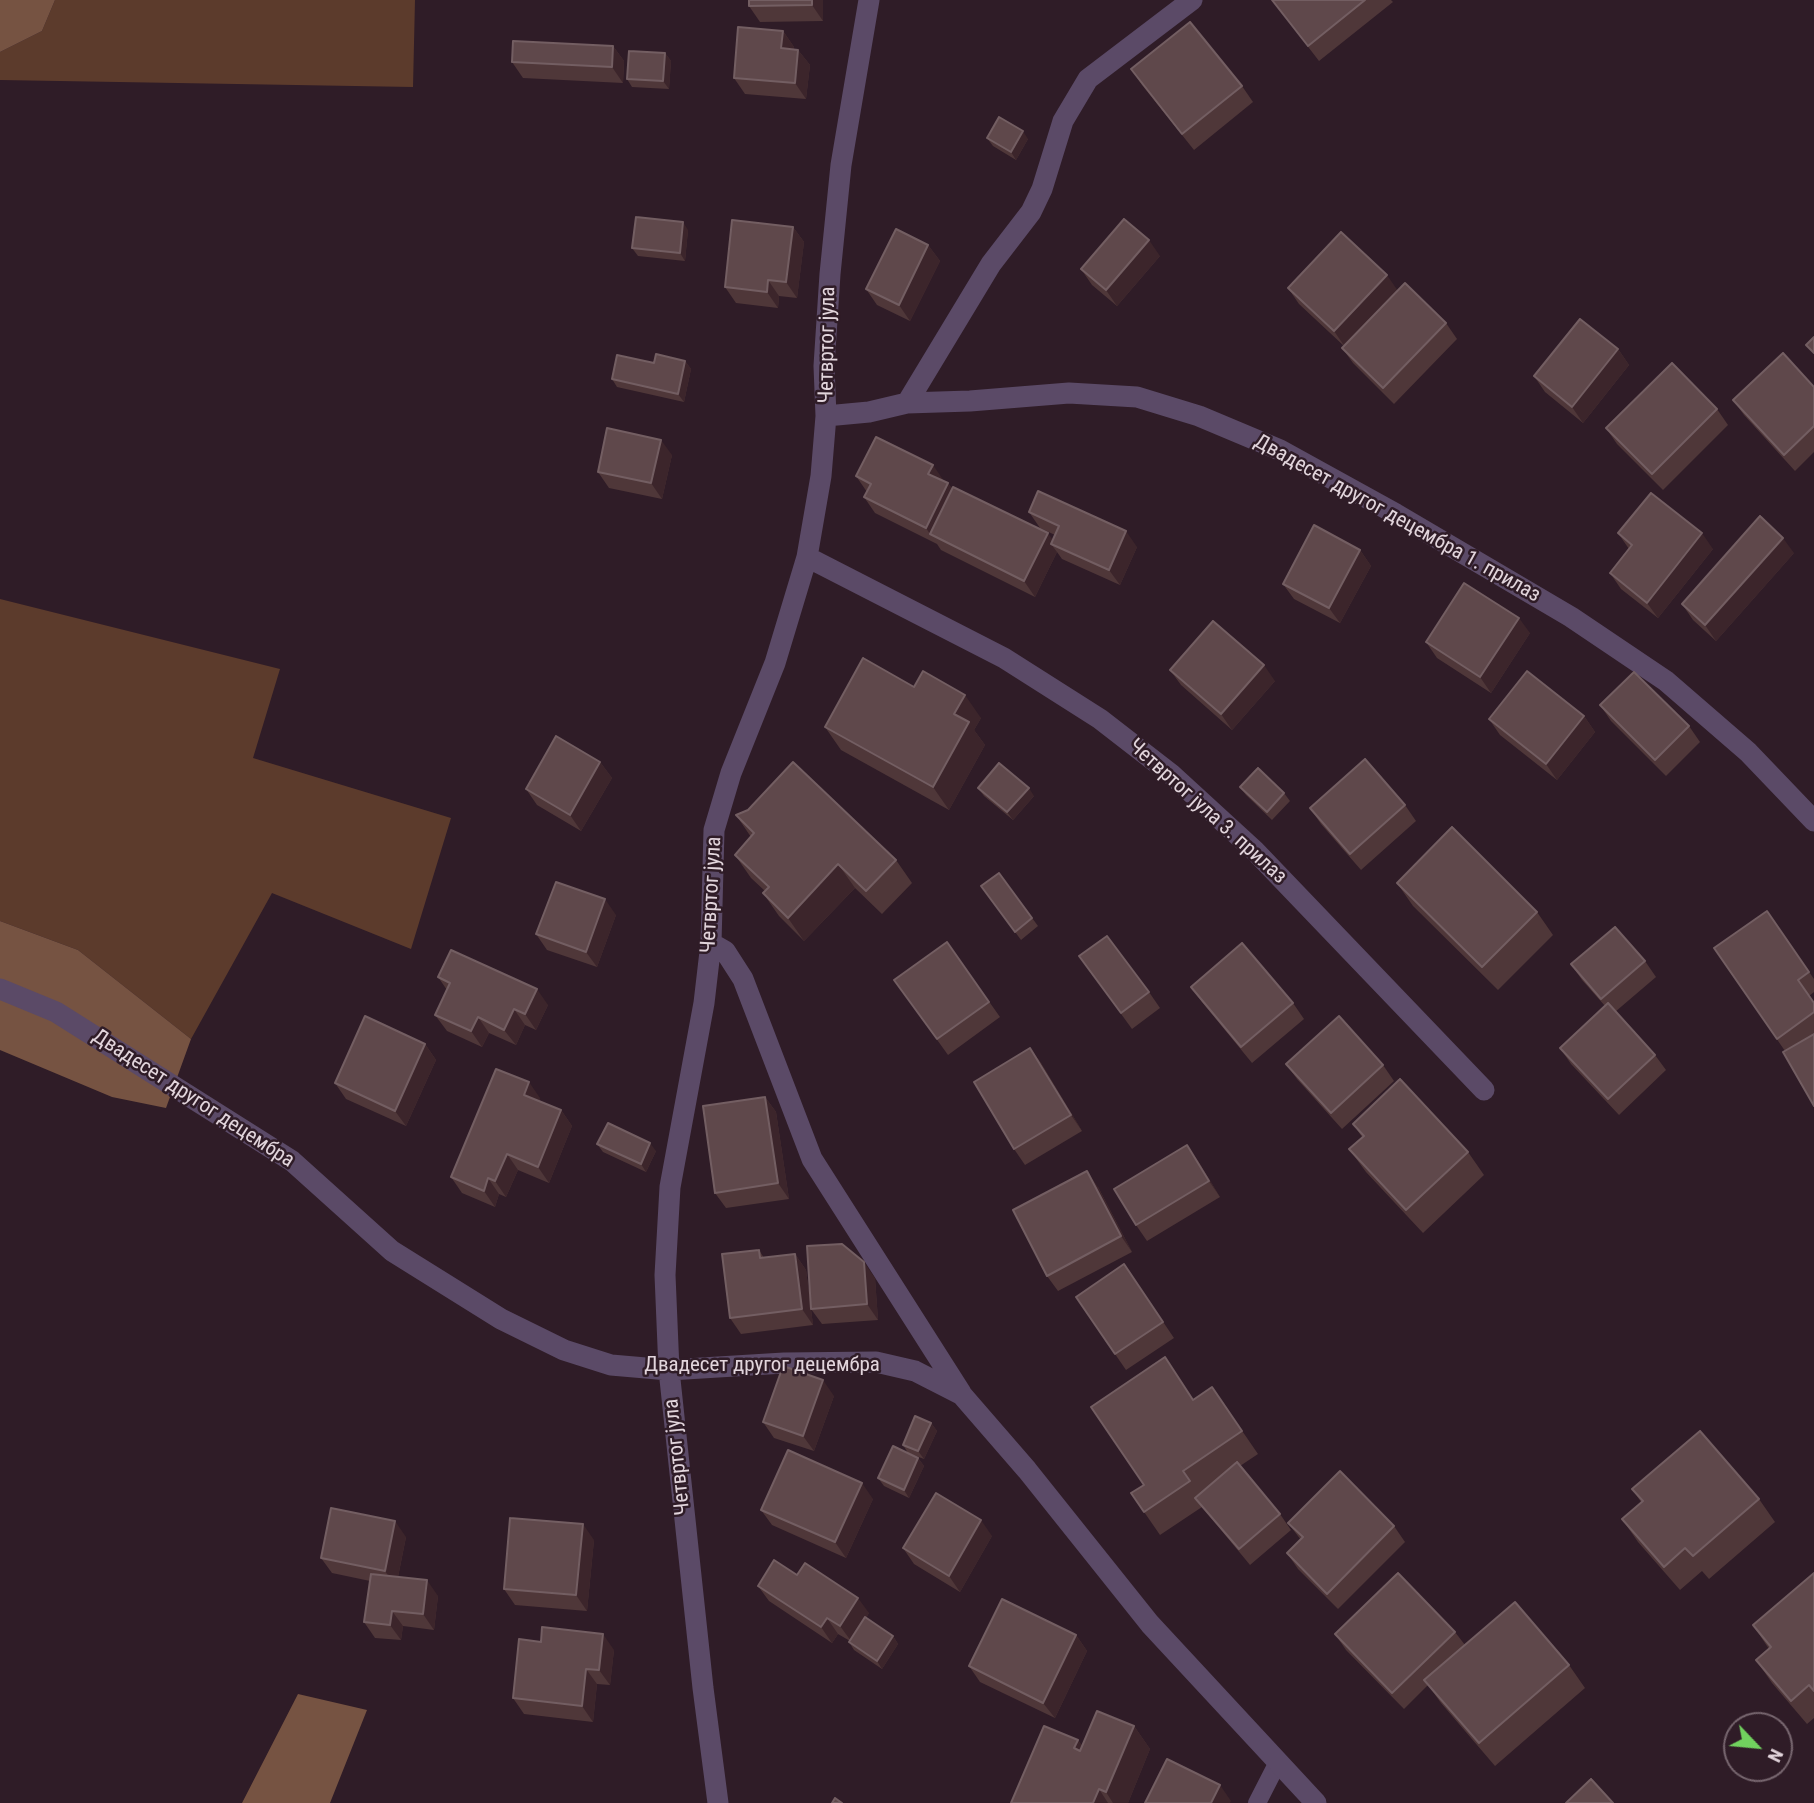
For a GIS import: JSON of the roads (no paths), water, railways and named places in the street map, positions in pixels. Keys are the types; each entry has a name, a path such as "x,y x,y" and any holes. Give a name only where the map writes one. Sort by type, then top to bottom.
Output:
{"street":[{"name":"Четвртог јула","path":"718,1803 669,1370 665,1275 670,1187 704,1003 711,943 714,830 731,773 775,663 807,557 821,476 827,416 824,366 830,274 841,165 869,0"},
{"path":"907,403 991,264 1031,212 1042,189 1063,121 1088,79 1192,0"},
{"name":"Двадесет другог децембра 1. прилаз","path":"827,416 869,412 907,403 1069,393 1137,397 1199,416 1280,450 1572,617 1665,681 1748,752 1814,821"},
{"name":"Четвртог јула 3. прилаз","path":"807,557 1004,658 1100,719 1171,774 1255,851 1484,1090"},
{"path":"711,943 725,951 743,979 812,1158 962,1395"},
{"name":"Двадесет другог децембра","path":"0,989 56,1012 292,1161 392,1251 501,1319 564,1350 611,1365 669,1370 784,1363 876,1362 915,1371 962,1395 1027,1470 1150,1625 1316,1803"}],"lane":[{"path":"1257,1803 1278,1762"}]}
